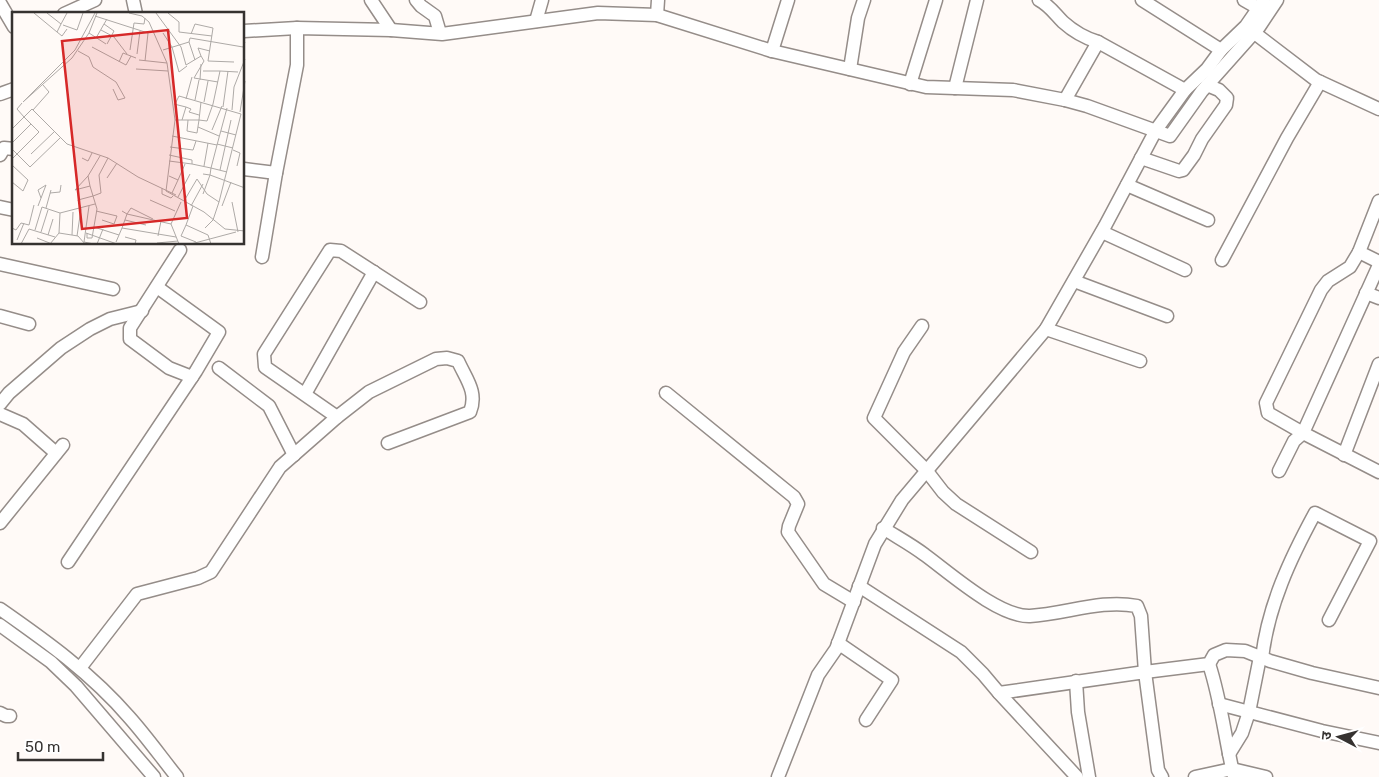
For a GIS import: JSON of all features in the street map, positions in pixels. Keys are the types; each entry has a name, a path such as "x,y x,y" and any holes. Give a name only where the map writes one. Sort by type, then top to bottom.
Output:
{"street":[{"path":"68,12 94,0"},
{"path":"371,0 391,30"},
{"path":"416,0 435,16 440,33"},
{"path":"657,14 658,0"},
{"path":"772,51 788,0"},
{"path":"850,69 858,18 864,0"},
{"path":"910,84 936,0"},
{"path":"955,88 977,0"},
{"path":"1039,0 1045,3 1064,23 1085,37 1098,42 1185,90"},
{"path":"1142,0 1221,50"},
{"path":"778,777 818,675 836,649 875,544 883,528 926,470 1046,329 1102,232 1156,130 1185,90 1207,69 1221,50 1250,29 1261,4 1244,0"},
{"path":"245,31 297,28 440,33 598,13 657,14 772,51 910,84 926,87 1013,90 1065,100 1170,136 1250,29 1278,0"},
{"path":"536,21 540,1"},
{"path":"0,3 12,24"},
{"path":"262,257 297,65 297,28"},
{"path":"1250,29 1320,82 1378,106"},
{"path":"1065,100 1098,42"},
{"path":"1222,260 1287,138 1320,82"},
{"path":"1141,158 1179,171 1187,166 1202,139 1226,105 1227,98 1219,90 1207,85"},
{"path":"0,94 12,90"},
{"path":"0,155 4,148 12,150"},
{"path":"245,169 276,173"},
{"path":"1127,185 1208,220"},
{"path":"1379,201 1359,252 1350,267 1328,281 1321,290 1266,403 1268,413 1379,472"},
{"path":"1102,232 1185,270"},
{"path":"180,250 130,328 130,340 168,368 192,377"},
{"path":"337,417 265,367 264,354 330,250 341,251 420,302"},
{"path":"1279,470 1294,441 1303,433 1379,264 1359,252"},
{"path":"0,264 113,289"},
{"path":"305,394 374,272"},
{"path":"1074,281 1167,316"},
{"path":"68,562 192,377 219,332 157,288"},
{"path":"1366,293 1379,298"},
{"path":"0,404 9,393 61,348 90,329 110,319 142,311"},
{"path":"0,316 29,324"},
{"path":"922,326 904,352 874,418 926,470 943,492 956,504 1031,552"},
{"path":"1046,329 1089,342 1140,361"},
{"path":"80,668 137,594 198,578 211,572 280,467 337,417 370,392 436,359 448,358 458,361 474,394 470,412 388,443"},
{"path":"1344,455 1379,364"},
{"path":"219,368 269,406 294,455"},
{"path":"666,393 794,497 798,504 788,532 824,584 854,602"},
{"path":"0,414 23,424 60,449 0,523"},
{"path":"1229,754 1242,733 1249,712 1269,618 1278,588 1291,558 1315,513 1370,541 1329,620"},
{"path":"883,528 923,553 988,602 1002,609 1028,616 1110,604 1137,606 1141,616 1158,770 1162,777"},
{"path":"859,586 961,652 1077,777"},
{"path":"0,609 49,643 80,668 129,716 176,777"},
{"path":"0,625 51,662 76,686 154,777"},
{"path":"838,643 892,680 866,720"},
{"path":"1233,773 1216,685 1209,664 1214,655 1226,650 1245,651 1261,658 1312,673 1378,685"},
{"path":"999,693 1209,664"},
{"path":"1076,682 1078,712 1089,777"},
{"path":"1219,704 1322,731 1379,743"},
{"path":"1195,777 1233,773 1266,777"}]}
